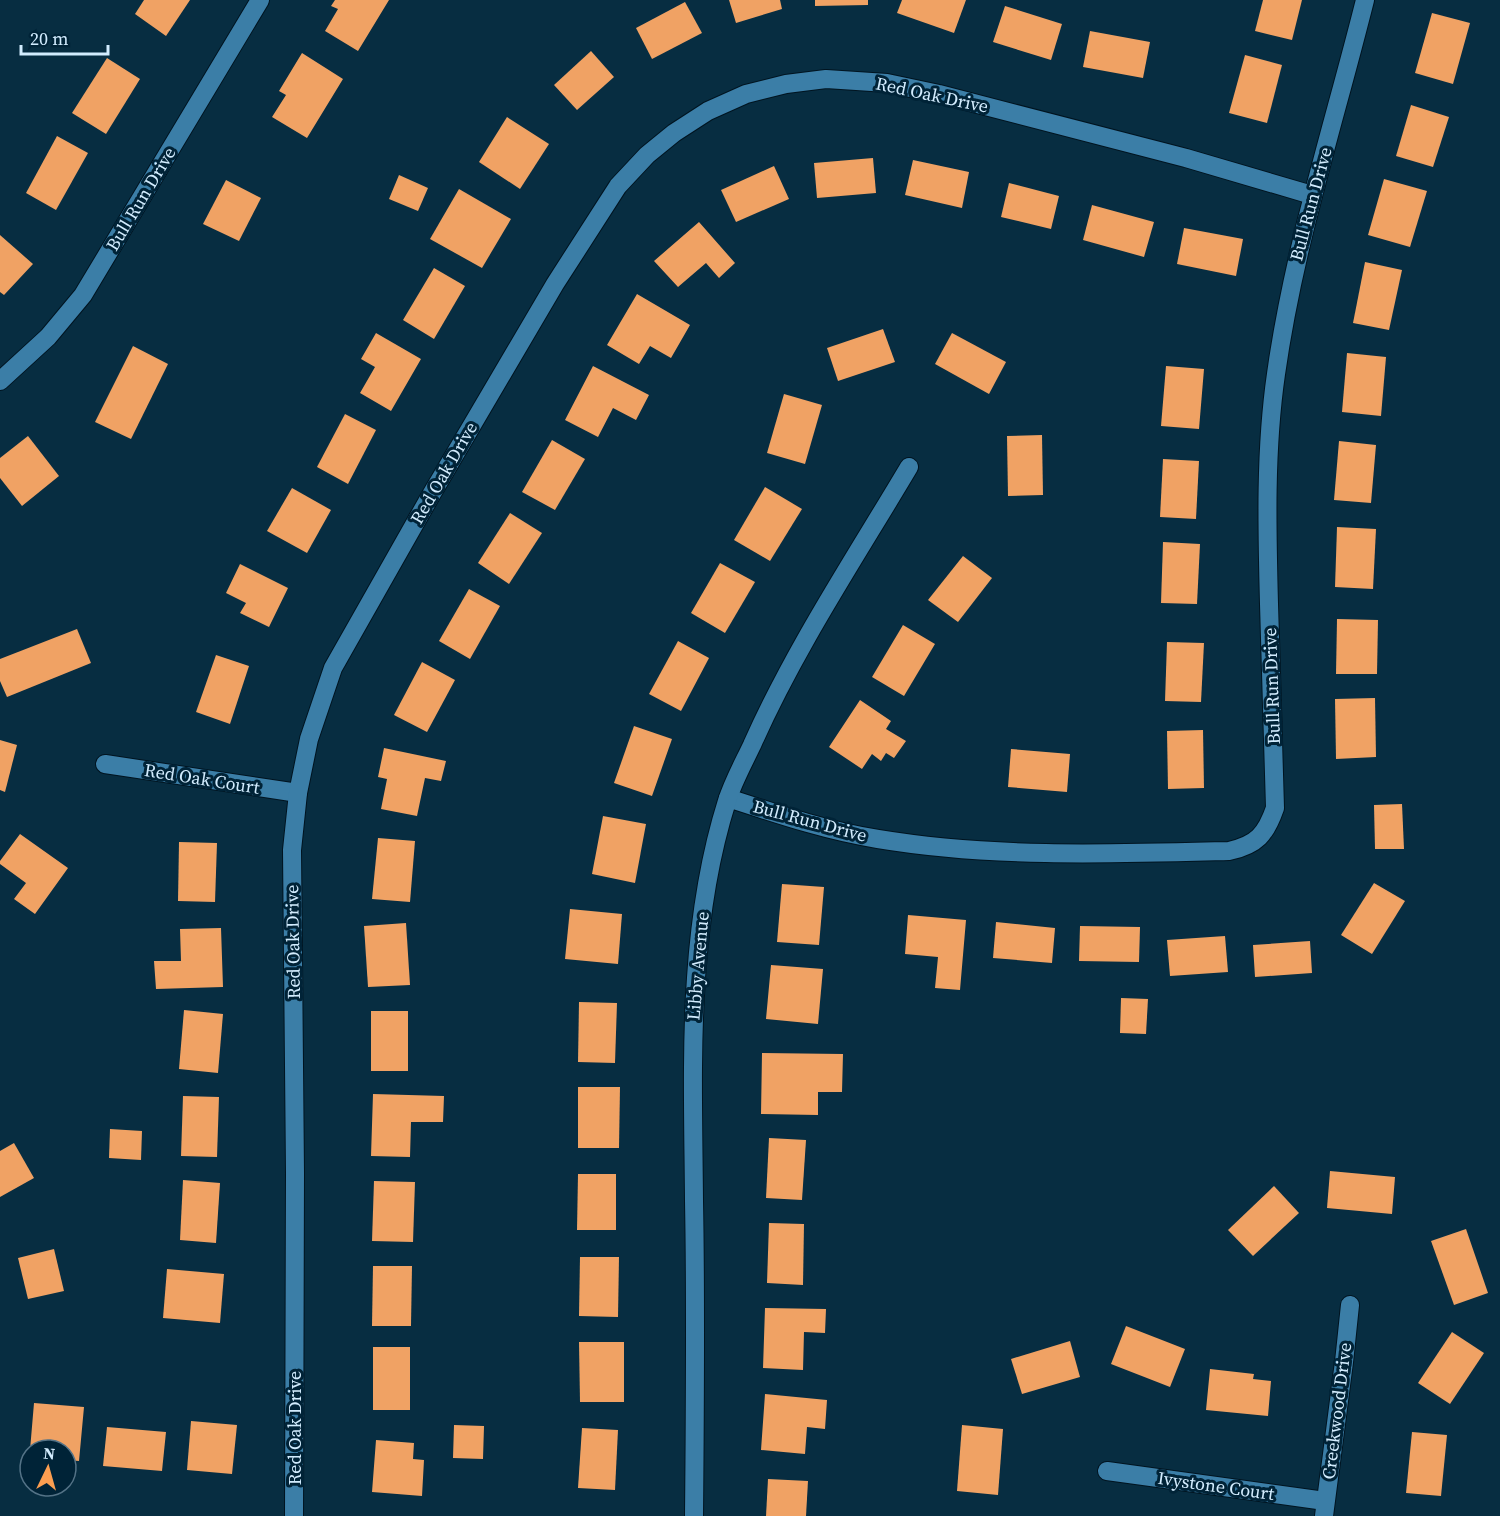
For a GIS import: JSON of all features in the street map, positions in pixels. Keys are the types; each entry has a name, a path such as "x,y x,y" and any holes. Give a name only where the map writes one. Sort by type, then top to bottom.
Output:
{"street":[{"name":"Bull Run Drive","path":"0,381 48,337 83,295 260,0"},
{"name":"Bull Run Drive","path":"728,798 814,825 876,839 957,850 1117,854 1229,851 1240,849 1263,835 1269,826 1275,808 1267,525 1269,453 1275,376 1290,289 1312,195 1338,108 1365,0"},
{"name":"Red Oak Drive","path":"294,1516 295,1173 292,850 298,794 309,739 333,668 555,284 618,186 647,155 674,133 708,111 746,94 786,84 826,79 887,83 939,94 1175,155 1312,195"},
{"name":"Libby Avenue","path":"694,1516 696,1317 692,1035 698,948 709,863 728,798 765,716 793,661 909,467"},
{"name":"Red Oak Court","path":"105,764 298,794"},
{"name":"Creekwood Drive","path":"1325,1508 1350,1305"},
{"name":"Ivystone Court","path":"1107,1471 1325,1508"}],"building":[{"path":"144,0 190,0 166,36 135,14"},
{"path":"335,0 389,0 358,51 325,31 338,9 331,6"},
{"path":"729,0 780,0 782,9 736,23"},
{"path":"815,0 868,0 868,5 815,6"},
{"path":"902,0 966,0 954,33 897,13"},
{"path":"1263,0 1302,0 1292,40 1255,31"},
{"path":"685,2 702,33 652,59 636,28"},
{"path":"1005,6 1062,24 1051,60 993,42"},
{"path":"1432,13 1470,23 1453,84 1415,73"},
{"path":"1090,31 1150,42 1143,78 1083,67"},
{"path":"591,51 614,77 577,110 554,85"},
{"path":"302,53 343,79 307,138 272,117 286,95 279,91"},
{"path":"1245,55 1282,65 1267,123 1229,113"},
{"path":"107,58 140,79 106,134 72,113"},
{"path":"1411,105 1449,117 1433,167 1396,156"},
{"path":"507,117 549,144 520,189 479,162"},
{"path":"57,136 88,153 56,210 26,193"},
{"path":"873,158 876,193 817,198 814,163"},
{"path":"913,160 969,172 962,208 905,195"},
{"path":"774,166 789,199 736,222 721,190"},
{"path":"399,175 428,188 418,211 389,199"},
{"path":"1384,179 1427,191 1410,247 1368,235"},
{"path":"226,180 261,198 239,241 203,224"},
{"path":"1009,183 1059,196 1051,229 1001,217"},
{"path":"459,189 511,219 482,268 430,239"},
{"path":"1092,205 1154,222 1144,257 1083,240"},
{"path":"699,222 735,263 719,278 706,263 678,287 654,261"},
{"path":"1184,228 1243,239 1236,276 1177,264"},
{"path":"0,235 33,264 4,295 0,292"},
{"path":"1365,262 1402,270 1389,330 1353,323"},
{"path":"434,268 465,286 434,339 403,320"},
{"path":"637,294 690,325 671,358 650,346 639,364 607,345"},
{"path":"883,329 895,362 838,381 827,348"},
{"path":"376,333 421,359 391,411 360,393 375,367 361,359"},
{"path":"952,333 1006,362 989,394 935,364"},
{"path":"133,346 168,364 131,439 95,422"},
{"path":"1347,353 1386,357 1381,416 1342,412"},
{"path":"593,366 649,395 636,420 613,408 598,437 565,420"},
{"path":"1166,366 1204,369 1199,429 1161,426"},
{"path":"784,394 822,405 805,464 767,453"},
{"path":"345,414 376,430 348,484 317,467"},
{"path":"1042,435 1043,495 1008,496 1007,436"},
{"path":"28,436 59,476 22,506 0,478 0,458"},
{"path":"552,440 585,459 555,510 522,492"},
{"path":"1339,441 1376,445 1371,503 1334,500"},
{"path":"1163,459 1199,461 1196,519 1160,517"},
{"path":"765,487 802,509 770,561 734,540"},
{"path":"292,488 331,510 307,553 267,531"},
{"path":"510,513 542,533 509,584 478,563"},
{"path":"1337,527 1376,529 1373,589 1335,587"},
{"path":"1163,542 1200,544 1197,604 1161,603"},
{"path":"963,556 992,578 958,622 928,600"},
{"path":"720,563 755,582 725,633 691,613"},
{"path":"240,564 288,588 269,627 240,613 246,603 226,593"},
{"path":"469,589 500,606 470,659 439,641"},
{"path":"1337,619 1378,620 1377,674 1336,674"},
{"path":"903,625 935,644 904,696 872,677"},
{"path":"77,629 91,663 7,697 0,681 0,659"},
{"path":"678,641 709,658 681,711 649,694"},
{"path":"1167,642 1204,643 1201,702 1165,701"},
{"path":"216,655 249,666 230,724 196,712"},
{"path":"422,662 455,680 427,732 394,715"},
{"path":"1375,698 1376,757 1336,759 1335,699"},
{"path":"860,700 891,721 886,729 906,741 894,758 886,753 881,761 872,754 862,769 829,747"},
{"path":"634,726 672,739 652,796 614,783"},
{"path":"1203,730 1204,788 1168,789 1167,731"},
{"path":"0,740 17,745 5,792 0,790"},
{"path":"384,748 446,761 441,781 425,778 417,816 381,809 387,779 378,777"},
{"path":"1011,749 1070,754 1067,792 1008,787"},
{"path":"1402,804 1404,849 1375,849 1374,805"},
{"path":"603,816 646,824 635,883 592,874"},
{"path":"20,834 68,868 35,914 14,899 26,883 0,864"},
{"path":"378,838 415,841 410,902 372,899"},
{"path":"179,842 217,843 215,902 178,901"},
{"path":"1374,883 1405,901 1372,954 1341,935"},
{"path":"782,884 824,887 819,945 777,942"},
{"path":"570,909 622,914 618,964 565,959"},
{"path":"908,915 966,920 960,990 935,988 938,957 905,954"},
{"path":"996,922 1055,928 1052,963 993,958"},
{"path":"406,923 410,985 368,987 364,926"},
{"path":"1080,926 1140,927 1139,962 1079,961"},
{"path":"221,928 223,987 156,989 154,961 181,961 180,929"},
{"path":"1225,936 1228,972 1170,976 1167,940"},
{"path":"1310,941 1312,973 1255,977 1253,945"},
{"path":"771,965 823,969 818,1024 766,1019"},
{"path":"1121,998 1148,999 1146,1034 1120,1033"},
{"path":"579,1002 617,1003 615,1063 578,1062"},
{"path":"184,1010 223,1014 218,1073 179,1069"},
{"path":"371,1011 408,1011 408,1071 371,1071"},
{"path":"762,1053 843,1054 842,1092 818,1092 818,1115 761,1114"},
{"path":"578,1087 620,1087 619,1148 578,1148"},
{"path":"373,1094 444,1096 443,1122 411,1122 410,1157 371,1156"},
{"path":"183,1096 219,1097 217,1157 181,1156"},
{"path":"110,1129 142,1131 141,1160 109,1158"},
{"path":"769,1138 806,1140 802,1200 766,1198"},
{"path":"14,1143 34,1178 0,1197 0,1151"},
{"path":"1330,1171 1395,1177 1392,1214 1327,1208"},
{"path":"578,1174 616,1174 616,1230 577,1230"},
{"path":"183,1180 220,1183 216,1243 180,1240"},
{"path":"374,1181 415,1182 413,1242 372,1241"},
{"path":"1274,1186 1299,1213 1253,1256 1228,1230"},
{"path":"769,1223 804,1224 803,1285 767,1283"},
{"path":"1466,1229 1488,1293 1454,1305 1431,1241"},
{"path":"54,1249 64,1291 28,1299 18,1258"},
{"path":"580,1257 619,1257 618,1317 579,1316"},
{"path":"373,1266 412,1266 411,1326 372,1326"},
{"path":"167,1269 224,1274 220,1323 163,1318"},
{"path":"765,1308 826,1309 825,1333 804,1332 803,1370 763,1368"},
{"path":"1126,1326 1185,1349 1170,1387 1111,1364"},
{"path":"1452,1332 1484,1353 1450,1404 1418,1383"},
{"path":"1070,1341 1080,1377 1022,1394 1011,1359"},
{"path":"579,1342 624,1342 624,1402 580,1402"},
{"path":"373,1347 410,1347 410,1410 373,1410"},
{"path":"1210,1369 1254,1374 1253,1379 1271,1381 1268,1416 1206,1410"},
{"path":"765,1394 827,1400 825,1429 807,1427 805,1454 761,1450"},
{"path":"34,1403 84,1407 79,1461 78,1438 31,1438"},
{"path":"191,1421 237,1425 232,1474 187,1470"},
{"path":"454,1425 484,1426 483,1459 453,1458"},
{"path":"962,1425 1003,1429 998,1495 957,1491"},
{"path":"107,1427 166,1432 162,1471 103,1466"},
{"path":"582,1428 618,1430 615,1490 578,1488"},
{"path":"1412,1432 1447,1435 1441,1496 1406,1493"},
{"path":"376,1440 414,1443 413,1459 424,1460 422,1496 372,1492"},
{"path":"768,1479 808,1481 806,1516 766,1516"}]}
